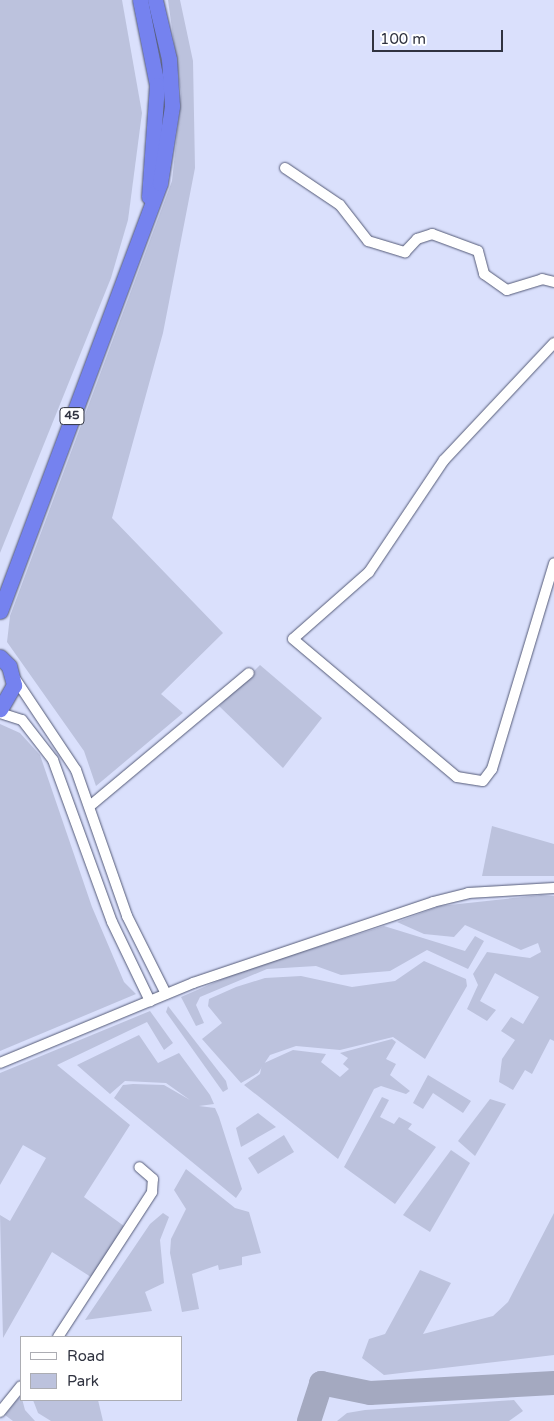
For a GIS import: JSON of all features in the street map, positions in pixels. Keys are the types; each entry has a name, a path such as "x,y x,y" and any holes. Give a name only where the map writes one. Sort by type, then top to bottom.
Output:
{"highway":[{"name":"45","path":"136,246 148,202 157,116 154,60 140,0"},
{"name":"45","path":"0,611 8,585 160,183 172,126 169,58 155,0"},
{"name":"45","path":"0,600 8,585"},
{"path":"0,709 12,694 13,676 1,656"}],"street":[{"path":"285,168 340,205 368,241 405,252 417,239 432,234 478,251 484,274 507,290 542,279 554,282"},
{"path":"554,343 444,460 369,572 293,639 457,777 484,781 492,769 554,563"},
{"path":"90,806 249,672"},
{"path":"13,676 67,752 90,806 127,916 166,994"},
{"path":"0,713 22,720 53,760 118,937 150,1001"},
{"path":"0,1063 166,994 433,902 468,893 554,888"},
{"path":"59,1336 152,1192 153,1179 139,1168"},
{"path":"0,1412 20,1387"}],"green space":[{"path":"0,0 122,0 142,113 128,220 111,278 0,553"},
{"path":"168,0 180,0 193,61 195,168 163,333 112,518 223,633 161,694 183,713 96,786 84,751 7,642 10,616 172,181 181,94"},
{"path":"260,665 322,718 283,768 219,706"},
{"path":"0,724 20,733 40,755 92,907 124,982 136,994 0,1051"},
{"path":"492,826 554,844 554,876 482,876"},
{"path":"541,895 554,896 554,1041 550,1039 532,1074 525,1070 513,1090 499,1082 502,1059 515,1040 501,1031 511,1017 523,1024 539,997 495,973 480,1001 496,1010 487,1021 467,1009 478,985 473,974 487,952 530,958 541,952 538,943 521,950 465,925 454,937 424,934 397,922 440,906"},
{"path":"384,926 465,951 475,936 484,941 468,969 427,950 390,971 341,975 316,966 267,969 200,997 196,1005 204,1023 196,1026 181,997 241,971"},
{"path":"424,961 466,979 467,986 425,1059 393,1037 340,1050 296,1046 270,1055 258,1073 241,1083 202,1039 222,1023 208,1006 209,999 236,987 265,978 301,976 352,987 395,981"},
{"path":"168,1006 226,1081 228,1089 223,1092 166,1012"},
{"path":"150,1011 173,1043 164,1050 147,1022 57,1065 130,1125 84,1197 124,1226 94,1279 52,1252 3,1338 0,1215 10,1221 46,1158 23,1145 0,1185 0,1073"},
{"path":"139,1035 158,1063 179,1053 210,1095 214,1104 199,1106 215,1108 219,1117 242,1189 236,1198 114,1098 123,1085 133,1084 164,1085 190,1100 166,1083 125,1081 110,1094 77,1065"},
{"path":"392,1039 396,1042 386,1059 396,1064 390,1075 410,1091 406,1094 381,1086 374,1089 338,1159 244,1085 260,1074 262,1064 293,1050 326,1054 321,1062 340,1077 349,1069 343,1064 348,1058 340,1053"},
{"path":"428,1075 471,1101 463,1113 433,1093 423,1109 413,1103"},
{"path":"382,1097 389,1100 380,1117 394,1124 399,1117 412,1124 408,1129 436,1147 395,1204 344,1167"},
{"path":"490,1099 506,1104 475,1156 458,1141"},
{"path":"258,1113 276,1127 241,1147 236,1128"},
{"path":"284,1135 294,1152 258,1174 248,1158"},
{"path":"451,1150 470,1163 430,1232 403,1215"},
{"path":"186,1169 235,1208 249,1212 261,1253 242,1257 242,1265 219,1270 218,1265 192,1274 199,1309 182,1312 170,1253 171,1239 186,1209 174,1190"},
{"path":"163,1213 169,1217 160,1240 164,1283 145,1292 152,1311 85,1320 150,1224"},
{"path":"554,1213 554,1355 384,1375 362,1358 369,1339 385,1334 420,1270 451,1283 423,1334 493,1316 508,1302"},
{"path":"20,1396 20,1401 23,1401 25,1410 35,1421 13,1421 5,1415"},
{"path":"514,1400 523,1411 509,1421 337,1421 347,1413 365,1410"},
{"path":"33,1401 98,1401 103,1421 51,1421 38,1413"}],"taxiway":[{"path":"309,1421 321,1383 370,1393 554,1383"}]}
